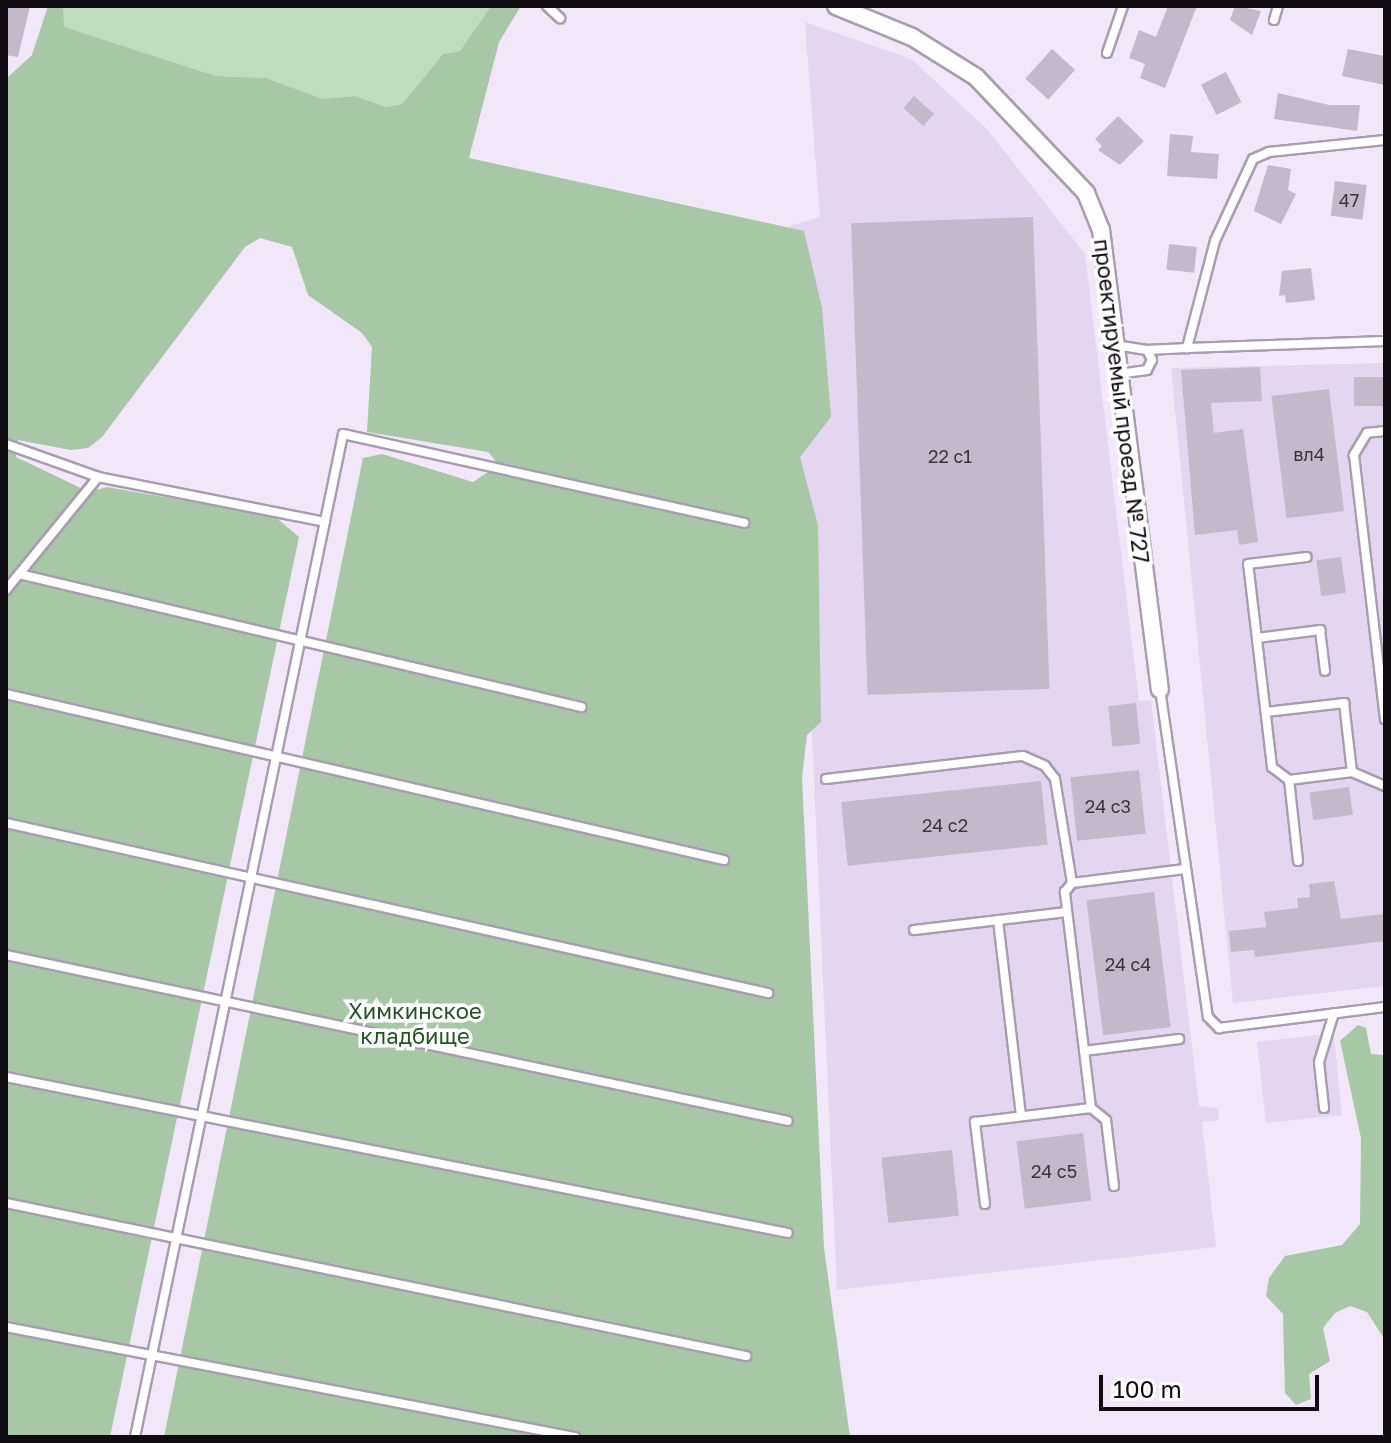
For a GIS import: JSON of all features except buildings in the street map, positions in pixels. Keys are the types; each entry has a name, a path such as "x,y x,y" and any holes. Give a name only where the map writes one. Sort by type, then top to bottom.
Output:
{"street":[{"name":"проектируемый проезд № 727","path":"836,6 949,58 1059,157 1086,193 1101,230 1160,689"}],"lane":[{"path":"547,6 560,18"},
{"path":"1107,53 1123,6"},
{"path":"1274,20 1278,6"},
{"path":"1187,348 1215,241 1253,159 1269,152 1385,140"},
{"path":"1115,345 1147,350 1385,341"},
{"path":"1119,374 1147,370 1152,360 1147,350"},
{"path":"1385,431 1367,433 1354,455 1385,719"},
{"path":"135,1437 343,434 744,523"},
{"path":"6,444 98,477 325,522"},
{"path":"6,590 98,477"},
{"path":"1307,557 1248,564 1272,767 1289,780 1352,772 1385,786"},
{"path":"19,574 301,638 581,707"},
{"path":"1257,638 1320,630 1325,671"},
{"path":"1160,689 1208,1017 1219,1028 1385,1007"},
{"path":"6,694 724,860"},
{"path":"1266,712 1344,703 1352,772"},
{"path":"826,779 1023,756 1045,766 1055,779 1072,883"},
{"path":"1289,780 1298,861"},
{"path":"6,823 250,881 768,993"},
{"path":"1114,1186 1106,1120 1091,1108 1065,892 1072,883 1185,869"},
{"path":"914,930 1067,912"},
{"path":"998,920 1021,1116"},
{"path":"6,955 788,1121"},
{"path":"1324,1108 1319,1062 1334,1013"},
{"path":"1084,1051 1179,1039"},
{"path":"6,1077 201,1119 788,1233"},
{"path":"985,1204 975,1122 1091,1108"},
{"path":"6,1203 746,1356"},
{"path":"6,1327 153,1352 575,1437"}],"shaded area":[{"path":"805,22 911,59 987,129 1085,254 1139,701 1151,700 1199,1106 1218,1108 1219,1120 1202,1122 1216,1247 837,1290 789,226 820,217"},
{"path":"1385,363 1385,986 1233,1003 1171,368"},
{"path":"1318,1035 1334,1038 1342,1115 1266,1123 1257,1042"}],"green space":[{"name":"Химкинское кладбище","path":"48,6 63,6 64,27 216,76 266,78 323,99 355,96 386,107 402,104 443,54 460,51 491,6 521,6 499,42 469,158 804,231 822,308 831,417 800,457 818,525 821,722 807,735 802,777 824,1248 850,1437 164,1437 363,458 382,454 473,482 499,465 488,452 367,432 372,347 362,333 308,295 292,247 260,238 245,247 102,437 88,448 71,450 18,440 16,457 89,492 107,487 274,516 299,537 110,1437 6,1437 6,79 32,55"},
{"path":"63,6 491,6 460,51 443,54 402,104 386,107 355,96 323,99 266,78 216,76 63,27"},
{"path":"1358,1025 1366,1028 1371,1054 1385,1055 1385,1340 1367,1312 1350,1306 1335,1313 1323,1328 1330,1361 1309,1374 1311,1399 1296,1405 1285,1393 1283,1314 1266,1296 1269,1278 1285,1256 1342,1245 1360,1224 1361,1138 1340,1041"}]}
